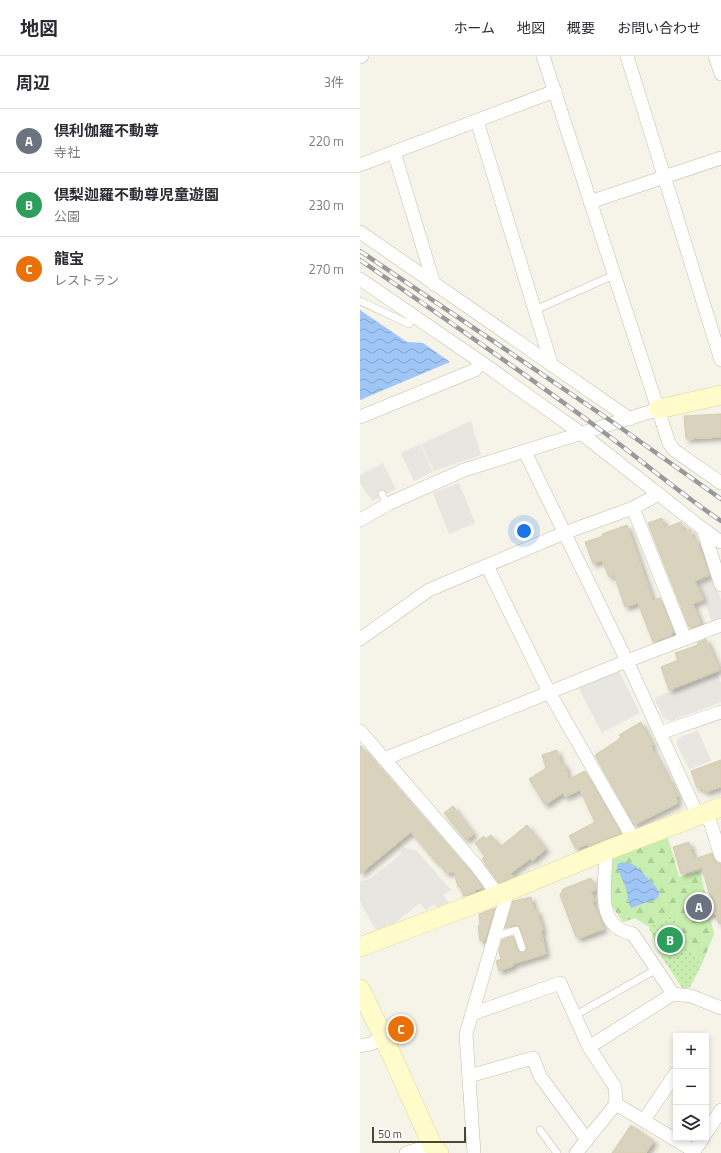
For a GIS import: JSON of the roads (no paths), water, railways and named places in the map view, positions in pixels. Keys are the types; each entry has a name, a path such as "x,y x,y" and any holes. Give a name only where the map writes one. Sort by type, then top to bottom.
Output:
{"street":[{"path":"543,56 669,443 674,450 721,483"},
{"path":"627,56 721,360"},
{"path":"715,56 721,74"},
{"path":"360,165 554,91"},
{"path":"477,121 551,363"},
{"path":"394,152 434,284"},
{"path":"590,202 721,158"},
{"path":"360,232 630,419"},
{"path":"360,279 481,362 582,434 703,530 721,542"},
{"path":"360,417 475,370 481,362"},
{"path":"360,520 385,499 464,470 659,409 721,396"},
{"path":"525,452 627,661 660,733 709,812 721,856"},
{"path":"360,639 429,590 564,533 633,508 659,494"},
{"path":"633,508 685,639"},
{"path":"703,530 721,585"},
{"path":"487,566 550,692 634,840"},
{"path":"384,759 627,661 721,625"},
{"path":"660,733 721,712"},
{"path":"360,731 475,864 503,893"},
{"path":"360,947 503,893 604,851 709,812"},
{"path":"604,851 606,857 604,907 614,926 633,934 655,970 673,994"},
{"path":"474,1153 466,1034 494,937 503,893"},
{"path":"472,1014 560,983 589,1047 615,1087 616,1104 576,1153"},
{"path":"360,990 436,1149 406,1153"},
{"path":"589,1047 673,994 691,996 721,1008"},
{"path":"360,1046 384,1038"},
{"path":"469,1076 533,1058 540,1076 587,1140"},
{"path":"644,1120 673,1077"},
{"path":"616,1104 694,1152 701,1141"},
{"path":"709,1128 721,1110"}],"lane":[{"path":"534,310 614,275"},
{"path":"360,301 409,324 414,317"},
{"path":"494,937 516,930 522,948"},
{"path":"574,1016 655,970"},
{"path":"540,1130 557,1153"}],"water":[{"path":"360,310 407,342 423,343 450,362 360,400"},
{"path":"623,862 636,866 656,887 659,894 656,899 631,908 626,888 617,866 619,863"}],"railway":[{"path":"360,251 614,423 721,499"},
{"path":"360,260 539,385 721,521"}],"place":[{"name":"倶利伽羅不動尊","path":"699,907"},
{"name":"倶梨迦羅不動尊児童遊園","path":"670,940"},
{"name":"龍宝","path":"401,1029"}]}
